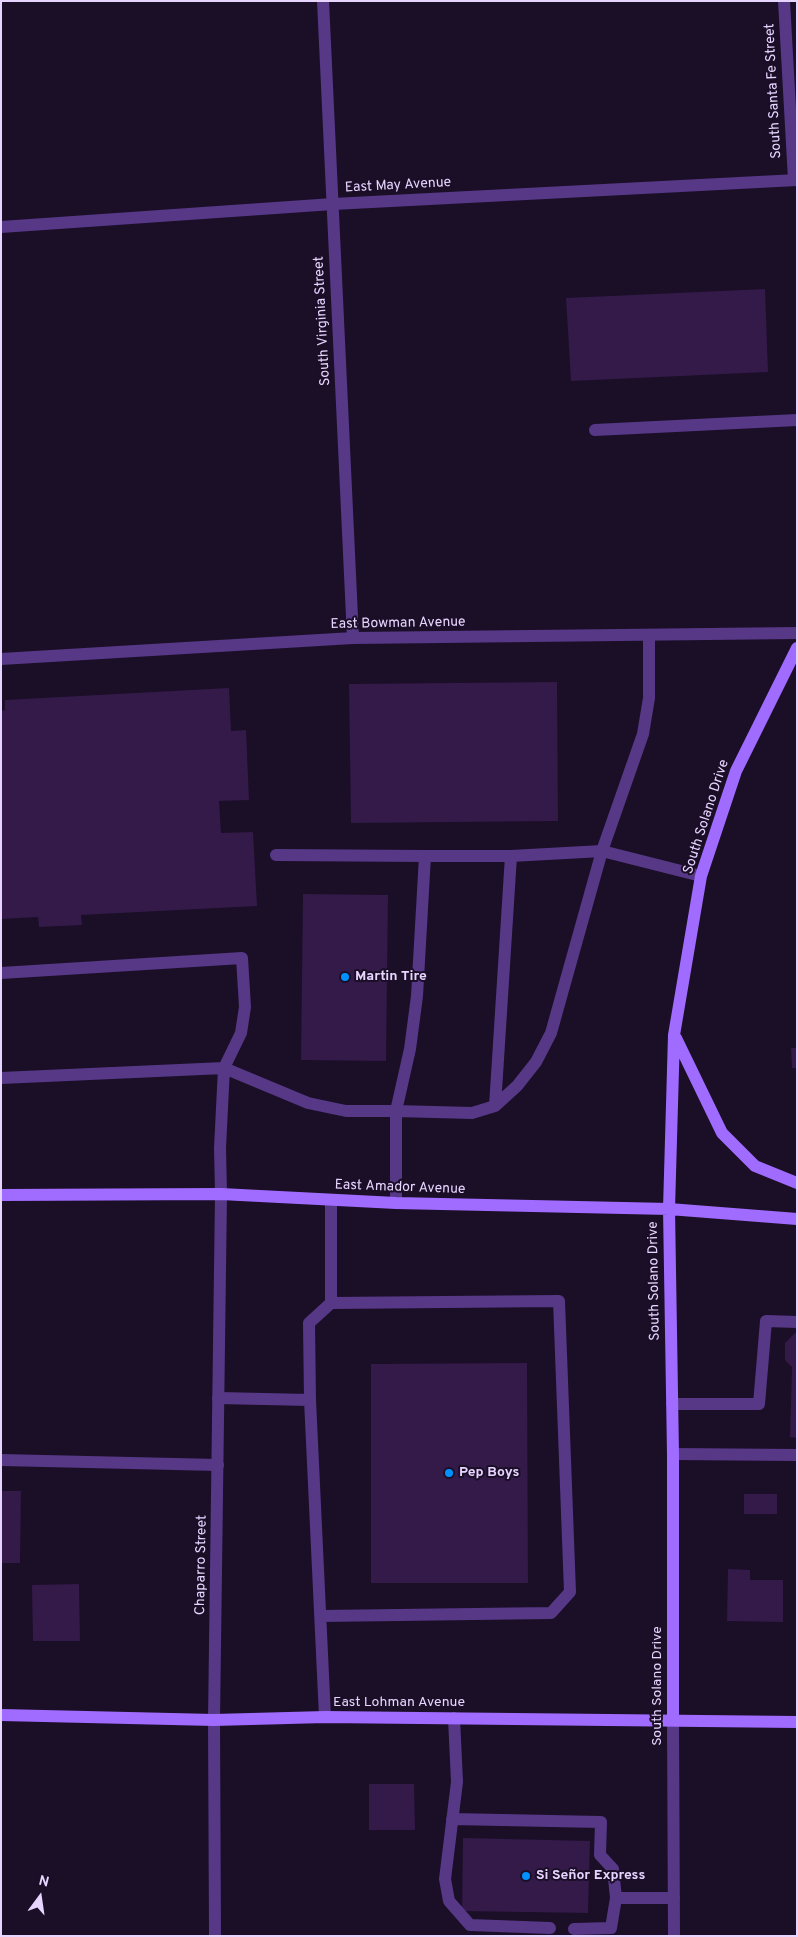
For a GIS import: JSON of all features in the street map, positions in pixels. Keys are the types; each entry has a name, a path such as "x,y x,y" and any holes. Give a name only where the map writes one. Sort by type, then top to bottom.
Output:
{"main road":[{"name":"South Solano Drive","path":"673,1720 673,1454 669,1209 674,1035 701,876 736,771 797,648"},
{"path":"674,1035 722,1133 755,1166 797,1183"},
{"name":"East Amador Avenue","path":"1,1195 221,1194 331,1201 669,1209 797,1219"},
{"name":"East Lohman Avenue","path":"1,1715 214,1720 454,1718 797,1722"}],"street":[{"name":"South Virginia Street","path":"323,1 353,638"},
{"name":"South Santa Fe Street","path":"784,1 795,180"},
{"name":"East May Avenue","path":"1,227 333,204 795,180"},
{"path":"595,430 797,420"},
{"name":"East Bowman Avenue","path":"1,659 353,638 797,633"},
{"path":"1,1078 224,1068 308,1103 346,1111 472,1113 495,1106 517,1086 536,1062 551,1033 602,851 643,734 649,698 649,635"},
{"path":"276,855 511,856 602,851 701,876"},
{"path":"396,1203 396,1112 410,1049 417,996 424,856"},
{"path":"495,1106 511,856"},
{"path":"1,973 242,958 245,1007 241,1033 224,1068"},
{"name":"Chaparro Street","path":"215,1936 214,1720 220,1148 224,1068"},
{"path":"331,1201 332,1303"},
{"path":"321,1616 551,1613 570,1592 559,1301 332,1303 309,1323 310,1400 325,1718"},
{"path":"672,1404 759,1404 766,1321 797,1322"},
{"path":"218,1398 310,1400"},
{"path":"673,1454 797,1455"},
{"path":"1,1460 218,1465"},
{"path":"454,1718 457,1782 445,1879 450,1901 470,1925 550,1928"},
{"name":"South Solano Drive","path":"673,1720 674,1936"},
{"path":"452,1819 601,1822 600,1855 613,1869 616,1898 611,1928 574,1929"},
{"path":"616,1898 674,1898"}],"building":[{"path":"765,289 768,372 571,381 566,298"},
{"path":"557,682 558,821 351,823 349,684"},
{"path":"229,688 231,731 246,730 249,800 219,801 221,833 253,832 257,906 81,915 82,925 39,927 38,917 1,919 1,711 5,710 5,700"},
{"name":"Martin Tire","path":"303,894 388,895 386,1061 301,1060"},
{"path":"791,1048 797,1048 797,1068 792,1068"},
{"path":"797,1333 797,1438 790,1437 792,1367 785,1360 785,1343"},
{"name":"Pep Boys","path":"527,1363 528,1583 371,1583 371,1364"},
{"path":"1,1491 21,1491 20,1563 1,1563"},
{"path":"744,1494 777,1494 777,1514 744,1514"},
{"path":"728,1569 750,1570 750,1580 783,1580 783,1622 727,1621"},
{"path":"79,1584 80,1641 33,1641 32,1585"},
{"path":"369,1784 414,1784 415,1830 369,1830"},
{"name":"Si Señor Express","path":"463,1838 590,1841 588,1913 462,1911"}],"place":[{"name":"Martin Tire","path":"345,977"},
{"name":"Pep Boys","path":"449,1473"},
{"name":"Si Señor Express","path":"526,1876"}]}
